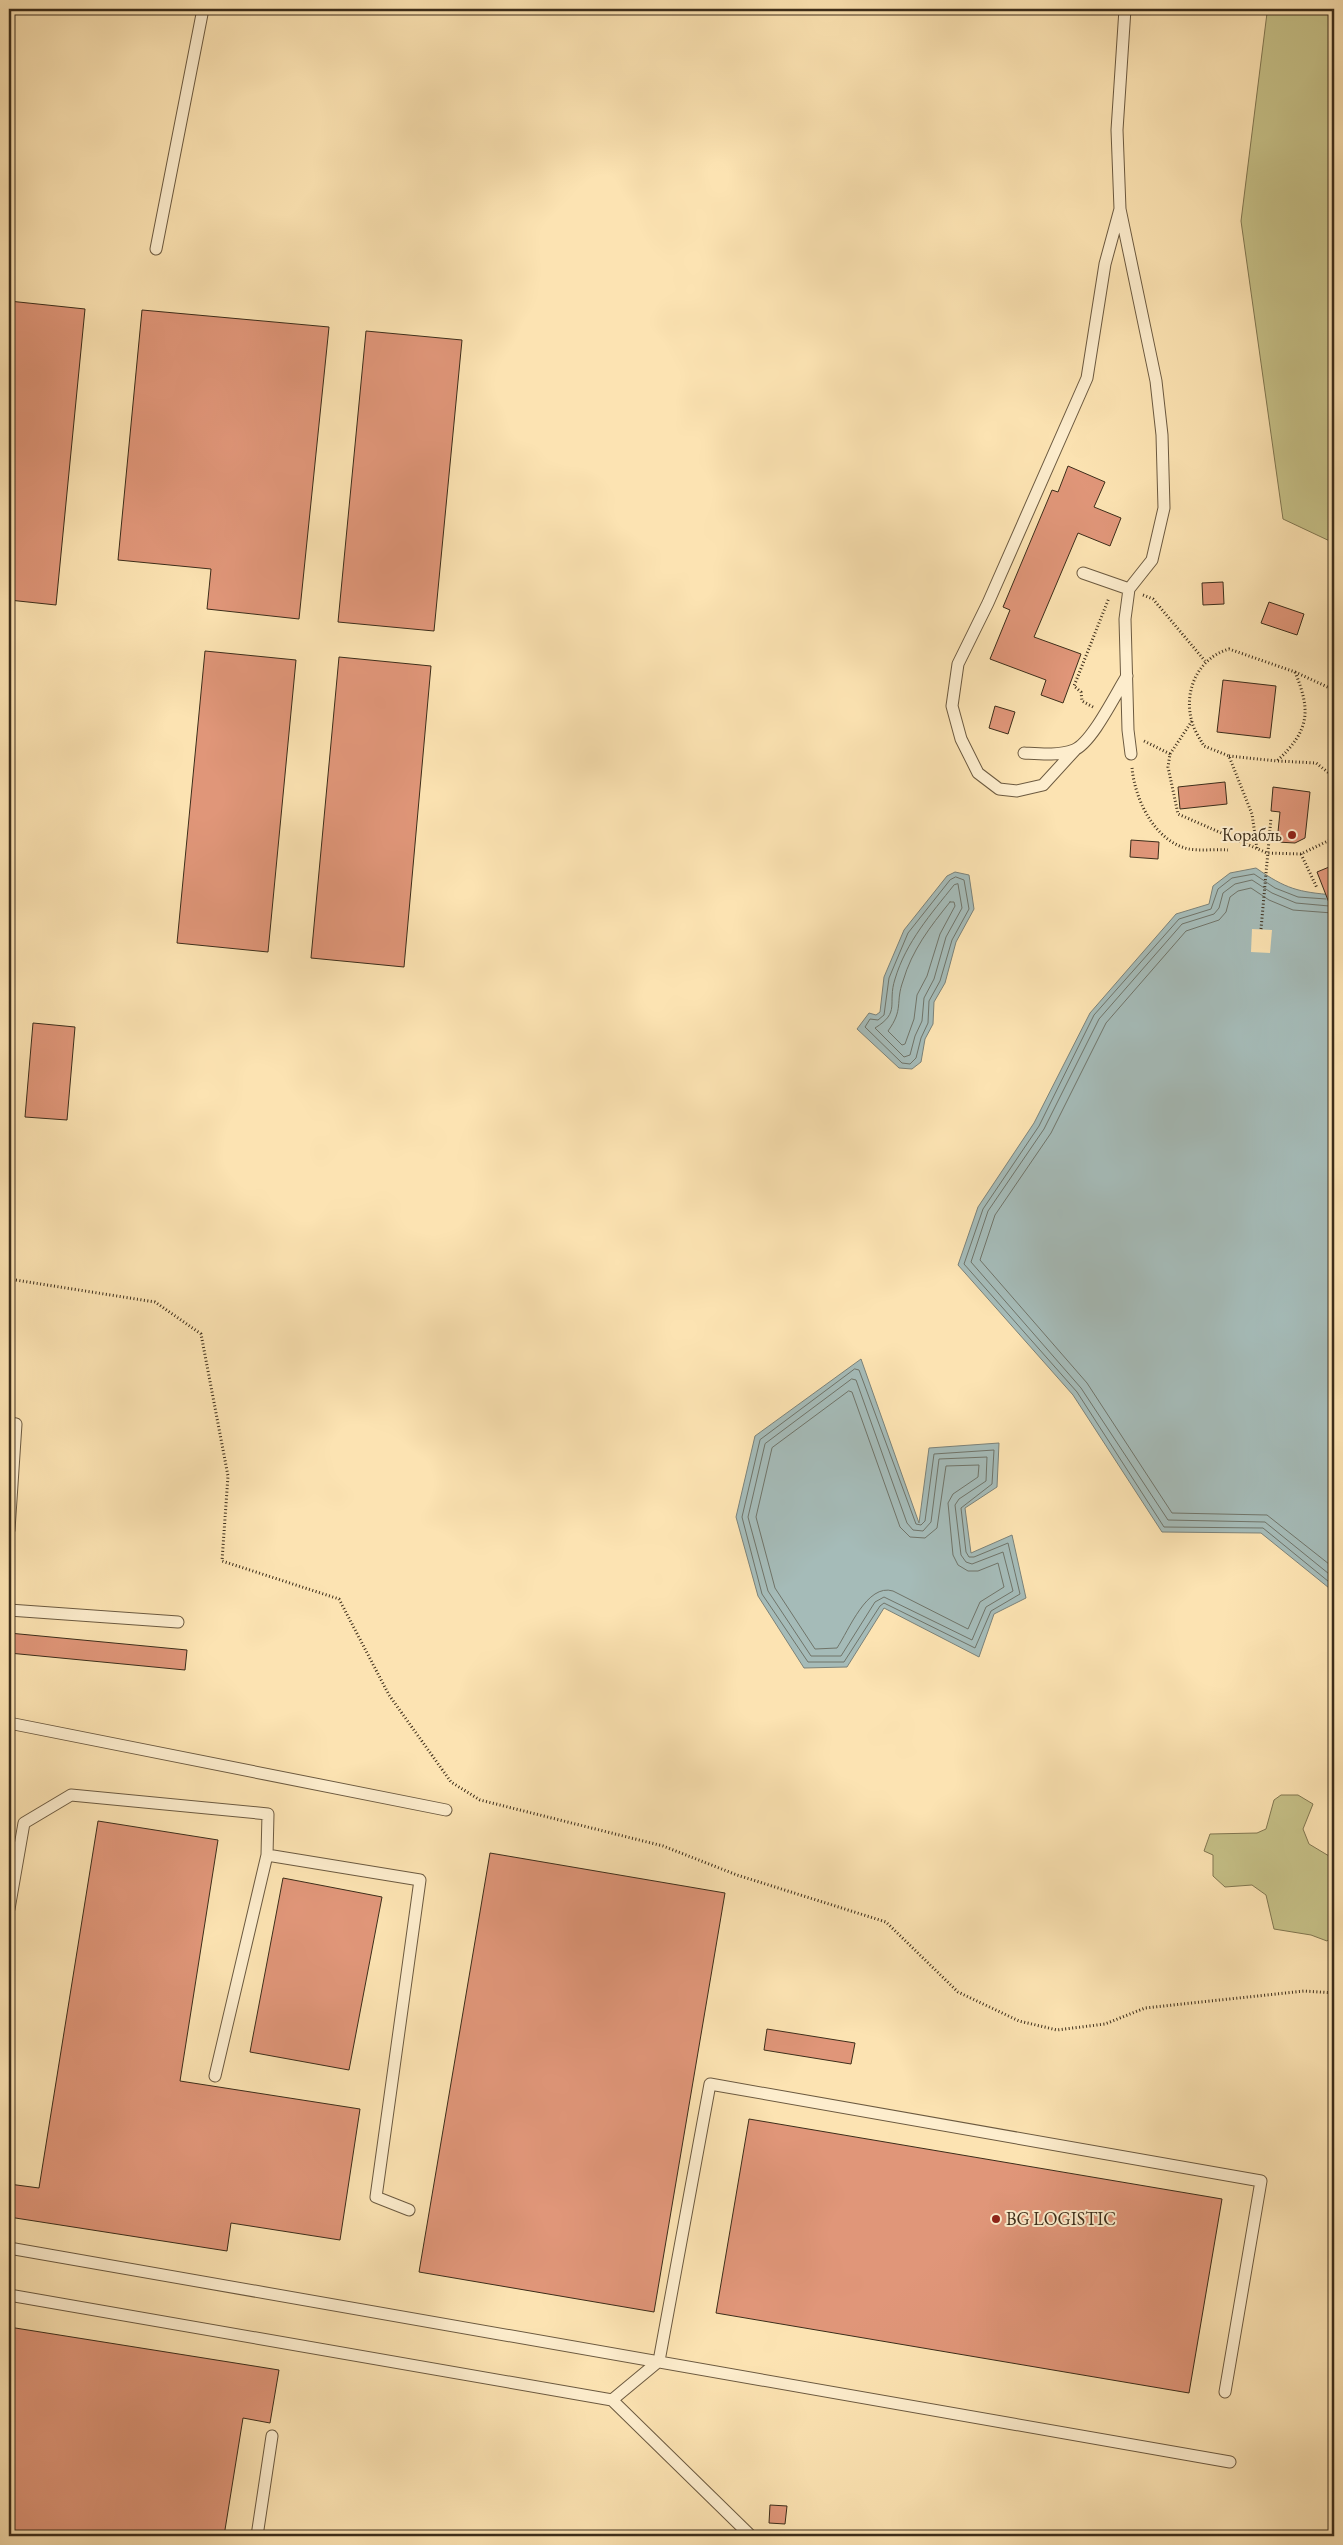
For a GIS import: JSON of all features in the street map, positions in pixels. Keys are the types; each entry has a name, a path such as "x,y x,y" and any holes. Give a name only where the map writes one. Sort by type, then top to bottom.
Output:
{"lane":[{"path":"156,249 203,9"},
{"path":"1125,9 1117,130 1120,209 1156,381 1162,431 1164,508 1152,560 1129,589 1125,619 1128,730 1131,754"},
{"path":"1120,209 1105,264 1088,378 988,603 958,664 952,706 961,739 978,773 999,789 1016,791 1043,786 1088,738 1127,676"},
{"path":"1082,573 1129,589"},
{"path":"1024,753 1054,755 1075,750"},
{"path":"9,1423 16,1424 9,1530"},
{"path":"9,1610 178,1622"},
{"path":"9,1723 446,1810"},
{"path":"9,1909 24,1823 71,1795 268,1814 266,1855 215,2076"},
{"path":"266,1855 420,1880 376,2197 409,2210"},
{"path":"612,2400 659,2361 710,2084 1260,2181 1225,2392"},
{"path":"9,2248 1230,2462"},
{"path":"9,2295 612,2400 751,2536"},
{"path":"257,2536 272,2436"}],"path":[{"path":"1129,589 1153,599 1205,661"},
{"path":"1334,690 1295,672 1229,649 1205,661 1193,682 1190,696 1192,721 1204,746 1229,756 1316,763 1334,777"},
{"path":"1277,761 1291,747 1306,714 1305,697 1295,672"},
{"path":"1192,721 1170,754 1168,768 1178,814 1267,853 1302,854 1334,838"},
{"path":"1131,754 1134,782 1149,817 1162,834 1172,842 1190,849 1228,850"},
{"path":"1229,756 1252,814 1257,849"},
{"path":"1261,929 1271,818"},
{"path":"1302,854 1317,888"},
{"path":"9,1280 155,1302 202,1334 228,1476 222,1561 339,1600 389,1695 452,1782 480,1800 663,1846 737,1875 886,1922 958,1992 1019,2021 1057,2030 1105,2024 1145,2008 1304,1991 1334,1993"}],"shaded area":[{"path":"1273,9 1334,9 1334,543 1283,519 1241,221 1267,13"},
{"path":"1281,1795 1298,1795 1313,1804 1303,1829 1309,1844 1334,1859 1334,1935 1327,1941 1311,1935 1274,1929 1266,1895 1252,1885 1225,1887 1213,1876 1213,1855 1204,1851 1210,1834 1257,1833 1266,1829 1274,1800"}],"water":[{"path":"1256,868 1276,881 1301,891 1334,895 1334,1592 1261,1533 1162,1532 1073,1395 958,1265 978,1207 1034,1123 1090,1013 1176,914 1209,904 1213,886 1230,873"},
{"path":"955,872 969,875 974,909 956,942 945,983 934,1002 933,1024 925,1039 921,1062 912,1069 899,1068 857,1029 869,1013 876,1015 880,1012 884,977 904,930 947,876"},
{"path":"861,1359 919,1523 929,1448 999,1443 997,1487 965,1508 971,1553 1012,1535 1026,1598 994,1614 979,1657 884,1608 847,1667 804,1668 758,1596 736,1517 755,1436"}],"pier":[{"path":"1252,929 1272,930 1270,953 1251,952"}],"building":[{"path":"9,301 85,309 56,605 9,600"},
{"path":"142,310 329,327 299,619 207,609 211,569 118,560"},
{"path":"366,331 462,340 434,631 338,622"},
{"path":"1068,466 1105,482 1094,507 1121,518 1110,546 1078,533 1034,637 1081,654 1063,703 1041,695 1046,680 990,659 1010,610 1003,607 1052,490 1058,492"},
{"path":"1223,582 1224,604 1203,605 1202,583"},
{"path":"1269,602 1304,614 1297,635 1261,623"},
{"path":"205,651 296,660 268,952 177,943"},
{"path":"339,657 431,666 404,967 311,958"},
{"path":"1223,680 1276,686 1270,738 1217,732"},
{"path":"995,706 1015,712 1008,734 989,728"},
{"path":"1225,782 1227,804 1180,809 1178,787"},
{"path":"1273,787 1310,792 1305,838 1295,843 1277,842 1280,812 1271,811"},
{"path":"1131,840 1159,842 1158,859 1130,857"},
{"path":"1334,865 1334,913 1333,913 1317,872"},
{"path":"33,1023 75,1027 67,1120 25,1117"},
{"path":"9,1633 187,1650 185,1670 9,1653"},
{"path":"98,1821 218,1840 180,2081 360,2109 340,2240 231,2223 227,2251 9,2217 9,2184 39,2188"},
{"path":"490,1853 725,1893 654,2312 419,2272"},
{"path":"283,1878 382,1897 349,2070 250,2052"},
{"path":"767,2029 855,2043 851,2064 764,2050"},
{"path":"749,2119 1222,2199 1189,2393 716,2313"},
{"path":"9,2327 279,2370 270,2423 243,2418 224,2536 9,2536"},
{"path":"770,2505 787,2506 785,2524 769,2523"}],"place":[{"name":"Корабль","path":"1292,835"},
{"name":"BG LOGISTIC","path":"996,2219"}]}
